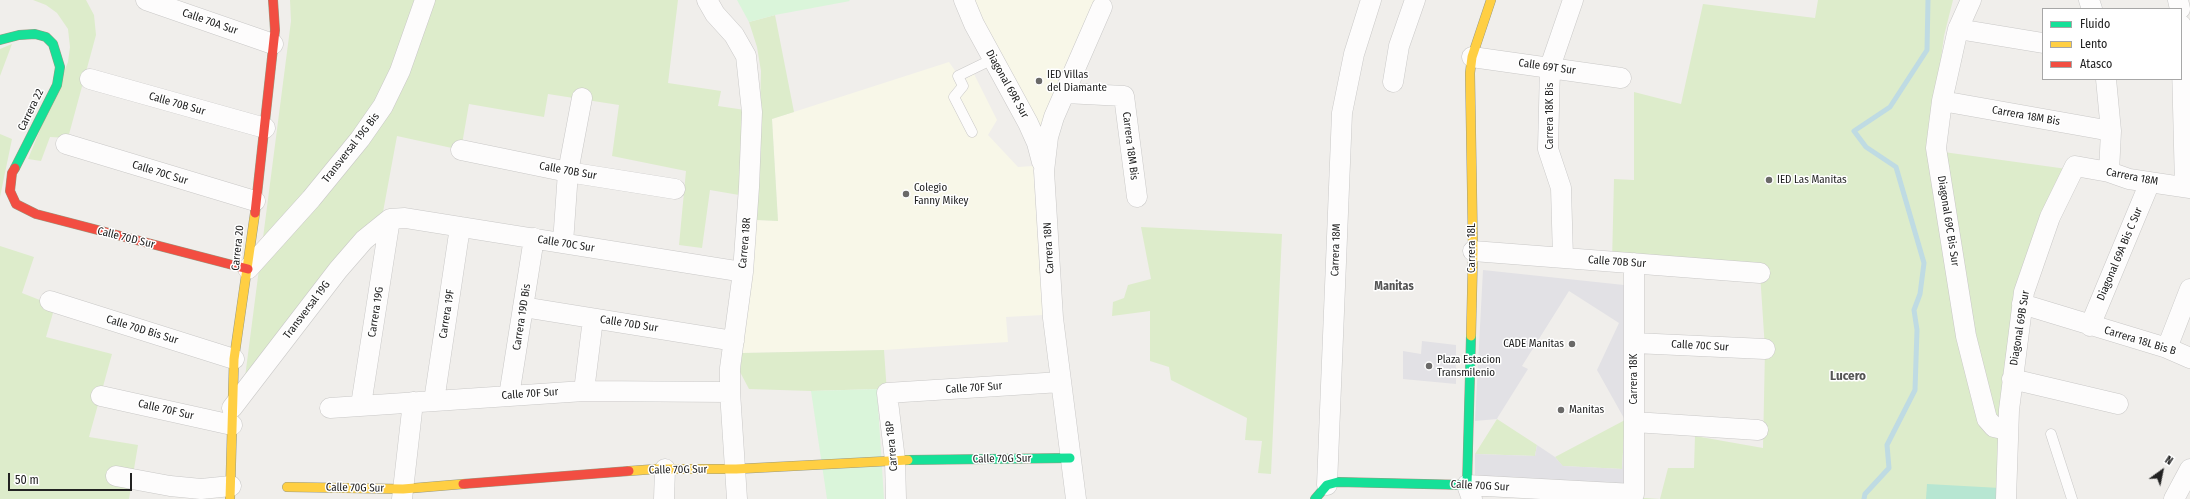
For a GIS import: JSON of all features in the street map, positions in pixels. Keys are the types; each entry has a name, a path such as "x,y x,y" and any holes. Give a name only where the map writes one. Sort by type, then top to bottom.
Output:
{"street":[{"name":"Calle 70A Sur","path":"146,0 273,44"},
{"name":"Carrera 20","path":"231,492 234,359 248,269 265,128 275,15 273,0"},
{"name":"Carrera 18R","path":"707,0 715,14 734,35 746,56 752,112 749,187 730,392 737,499"},
{"name":"Diagonal 69R Sur","path":"964,0 993,59 1028,123 1037,143 1044,170"},
{"name":"Carrera 18M","path":"1321,492 1342,114 1354,54 1371,0"},
{"path":"1393,82 1399,46 1415,0"},
{"name":"Carrera 18L","path":"1470,492 1473,251 1469,94 1472,56 1491,0"},
{"name":"Carrera 18K Bis","path":"1563,258 1561,188 1548,149 1550,67 1573,0"},
{"name":"Diagonal 69C Bis Sur","path":"1971,0 1958,29 1942,101 1936,148 1966,336 1987,419 1994,427 2007,430"},
{"name":"Transversal 19G Bis","path":"248,269 360,139 383,106 400,71 424,4"},
{"name":"Carrera 18N","path":"1076,499 1053,318 1044,170 1050,130 1054,117 1102,7"},
{"path":"1958,29 2042,43"},
{"name":"Carrera 22","path":"0,40 19,35 35,34 46,38 53,44 58,56 60,67 57,85 12,174 10,186 5,197"},
{"path":"2182,52 2187,187"},
{"name":"Calle 69T Sur","path":"1472,56 1621,78"},
{"name":"Calle 70B Sur","path":"90,79 265,128"},
{"path":"2106,80 2111,131 2109,172"},
{"name":"Carrera 18M Bis","path":"1065,93 1124,96 1137,197"},
{"path":"563,243 568,172 582,98"},
{"name":"Carrera 18M Bis","path":"1942,101 2111,131"},
{"name":"Calle 70C Sur","path":"66,144 255,201"},
{"name":"Calle 70B Sur","path":"461,150 568,172 675,189"},
{"name":"Carrera 18M","path":"2074,166 2109,172 2129,179 2187,187"},
{"name":"Diagonal 69B Sur","path":"2006,499 2007,430 2012,379 2024,292 2050,217 2074,166"},
{"name":"Diagonal 69A Bis C Sur","path":"2090,326 2150,182"},
{"name":"Calle 70D Sur","path":"5,197 29,212 248,269"},
{"name":"Calle 70C Sur","path":"390,219 405,218 742,272"},
{"name":"Carrera 19G","path":"361,405 390,219"},
{"name":"Transversal 19G","path":"232,417 338,270 364,240 390,219"},
{"name":"Carrera 19F","path":"434,401 460,227"},
{"name":"Carrera 19D Bis","path":"509,396 534,238"},
{"name":"Calle 70B Sur","path":"1473,251 1760,273"},
{"name":"Carrera 18K","path":"1634,263 1634,494"},
{"path":"2167,348 2190,289"},
{"name":"Calle 70D Bis Sur","path":"50,301 234,359"},
{"name":"Carrera 18L Bis B","path":"2022,304 2090,326 2167,348 2190,358"},
{"name":"Calle 70D Sur","path":"523,307 734,341"},
{"path":"584,391 593,318"},
{"name":"Calle 70C Sur","path":"1634,343 1765,349"},
{"path":"2012,379 2118,404"},
{"name":"Calle 70F Sur","path":"887,393 1061,382"},
{"name":"Calle 70F Sur","path":"330,408 584,391 730,392"},
{"name":"Carrera 18P","path":"887,393 895,460 896,499"},
{"name":"Calle 70F Sur","path":"101,396 232,417"},
{"path":"403,494 413,402"},
{"path":"1634,422 1758,430"},
{"name":"Calle 70G Sur","path":"287,487 403,494 665,469 736,470 895,460 1070,458"},
{"path":"664,499 665,469"},
{"path":"2174,499 2190,469"},
{"path":"116,476 170,486 231,492"},
{"name":"Calle 70G Sur","path":"1321,492 1351,481 1470,492 1634,494"}],"lane":[{"path":"972,132 954,97 963,86 958,76 993,59"},
{"path":"2051,434 2072,499"}],"shaded area":[{"name":"IED Villas del Diamante","path":"970,0 1102,0 1040,131"},
{"name":"Colegio Fanny Mikey","path":"949,62 962,81 974,74 997,120 988,135 1018,167 1033,166 1043,315 1006,317 1008,342 884,350 742,353 757,220 778,221 772,119"},
{"path":"1483,270 1624,285 1626,293 1629,485 1475,479 1475,454 1535,456 1537,445 1555,457 1563,466 1622,469 1625,420 1597,370 1619,323 1569,291 1522,366 1528,369 1497,419 1475,421"},
{"name":"Plaza Estacion Transmilenio","path":"1422,341 1456,345 1456,384 1403,379 1403,351 1421,354"}],"green space":[{"path":"33,0 86,0 94,15 96,35 68,138 50,137 41,161 28,159 68,62 70,47 68,29 57,13 46,5"},
{"path":"290,0 678,0 668,83 721,91 718,106 745,110 739,195 710,190 702,248 679,245 686,171 612,156 619,105 548,94 544,117 469,104 461,150 397,136 383,212 244,385 291,21"},
{"path":"737,0 850,1 775,15 749,22"},
{"path":"1818,0 1953,0 1944,36 1929,150 2067,169 2034,242 2003,499 1660,499 1668,468 1694,468 1695,436 1763,448 1765,349 1760,273 1612,262 1614,179 1634,180 1634,92 1681,104 1703,4 1815,18"},
{"path":"775,15 794,112 772,119 778,221 757,220 761,71 757,47 749,22"},
{"path":"12,44 0,76 0,49"},
{"path":"0,134 12,139 0,197"},
{"path":"1141,227 1282,234 1271,474 1258,473 1262,441 1245,440 1247,418 1171,380 1169,367 1150,361 1150,311 1112,316 1113,302 1124,298 1128,285 1151,279"},
{"path":"0,246 34,257 22,293 55,306 46,337 112,354 89,437 138,445 129,499 0,499"},
{"path":"884,350 887,393 877,389 811,391 749,389 740,372 742,353"},
{"path":"877,389 884,499 827,499 811,391"},
{"path":"1497,419 1537,445 1535,456 1475,454"},
{"path":"1625,420 1622,469 1562,466 1555,457"},
{"path":"1927,484 2000,488 1999,499 1926,499"},
{"path":"1617,496 1660,499 1617,499"}],"waterway":[{"path":"1864,499 1865,494 1889,468 1887,445 1915,390 1917,330 1914,310 1920,294 1924,263 1896,167 1866,147 1854,131 1890,107 1927,50 1928,0"}],"traffic: fast":[{"path":"0,40 19,35 35,34 46,37 53,44 60,67 57,85 15,168"},
{"path":"1315,499 1327,485 1338,482 1467,485 1471,336"},
{"path":"908,460 1070,458"}],"traffic: slow":[{"path":"1471,336 1473,251 1470,73 1472,57 1491,0"},
{"path":"230,499 234,359 255,213"},
{"path":"629,471 656,469 736,469 908,460"},
{"path":"287,487 403,489 463,484"}],"traffic: jam":[{"path":"255,213 275,30 273,0"},
{"path":"15,168 12,173 10,191 16,204 36,214 248,269"},
{"path":"463,484 629,471"}],"place":[{"name":"IED Villas del Diamante","path":"1039,81"},
{"name":"IED Las Manitas","path":"1769,180"},
{"name":"Colegio Fanny Mikey","path":"906,194"},
{"name":"CADE Manitas","path":"1572,344"},
{"name":"Plaza Estacion Transmilenio","path":"1429,366"},
{"name":"Manitas","path":"1561,410"}],"district":[{"name":"Manitas","path":"1394,287"},
{"name":"Lucero","path":"1848,376"}]}
